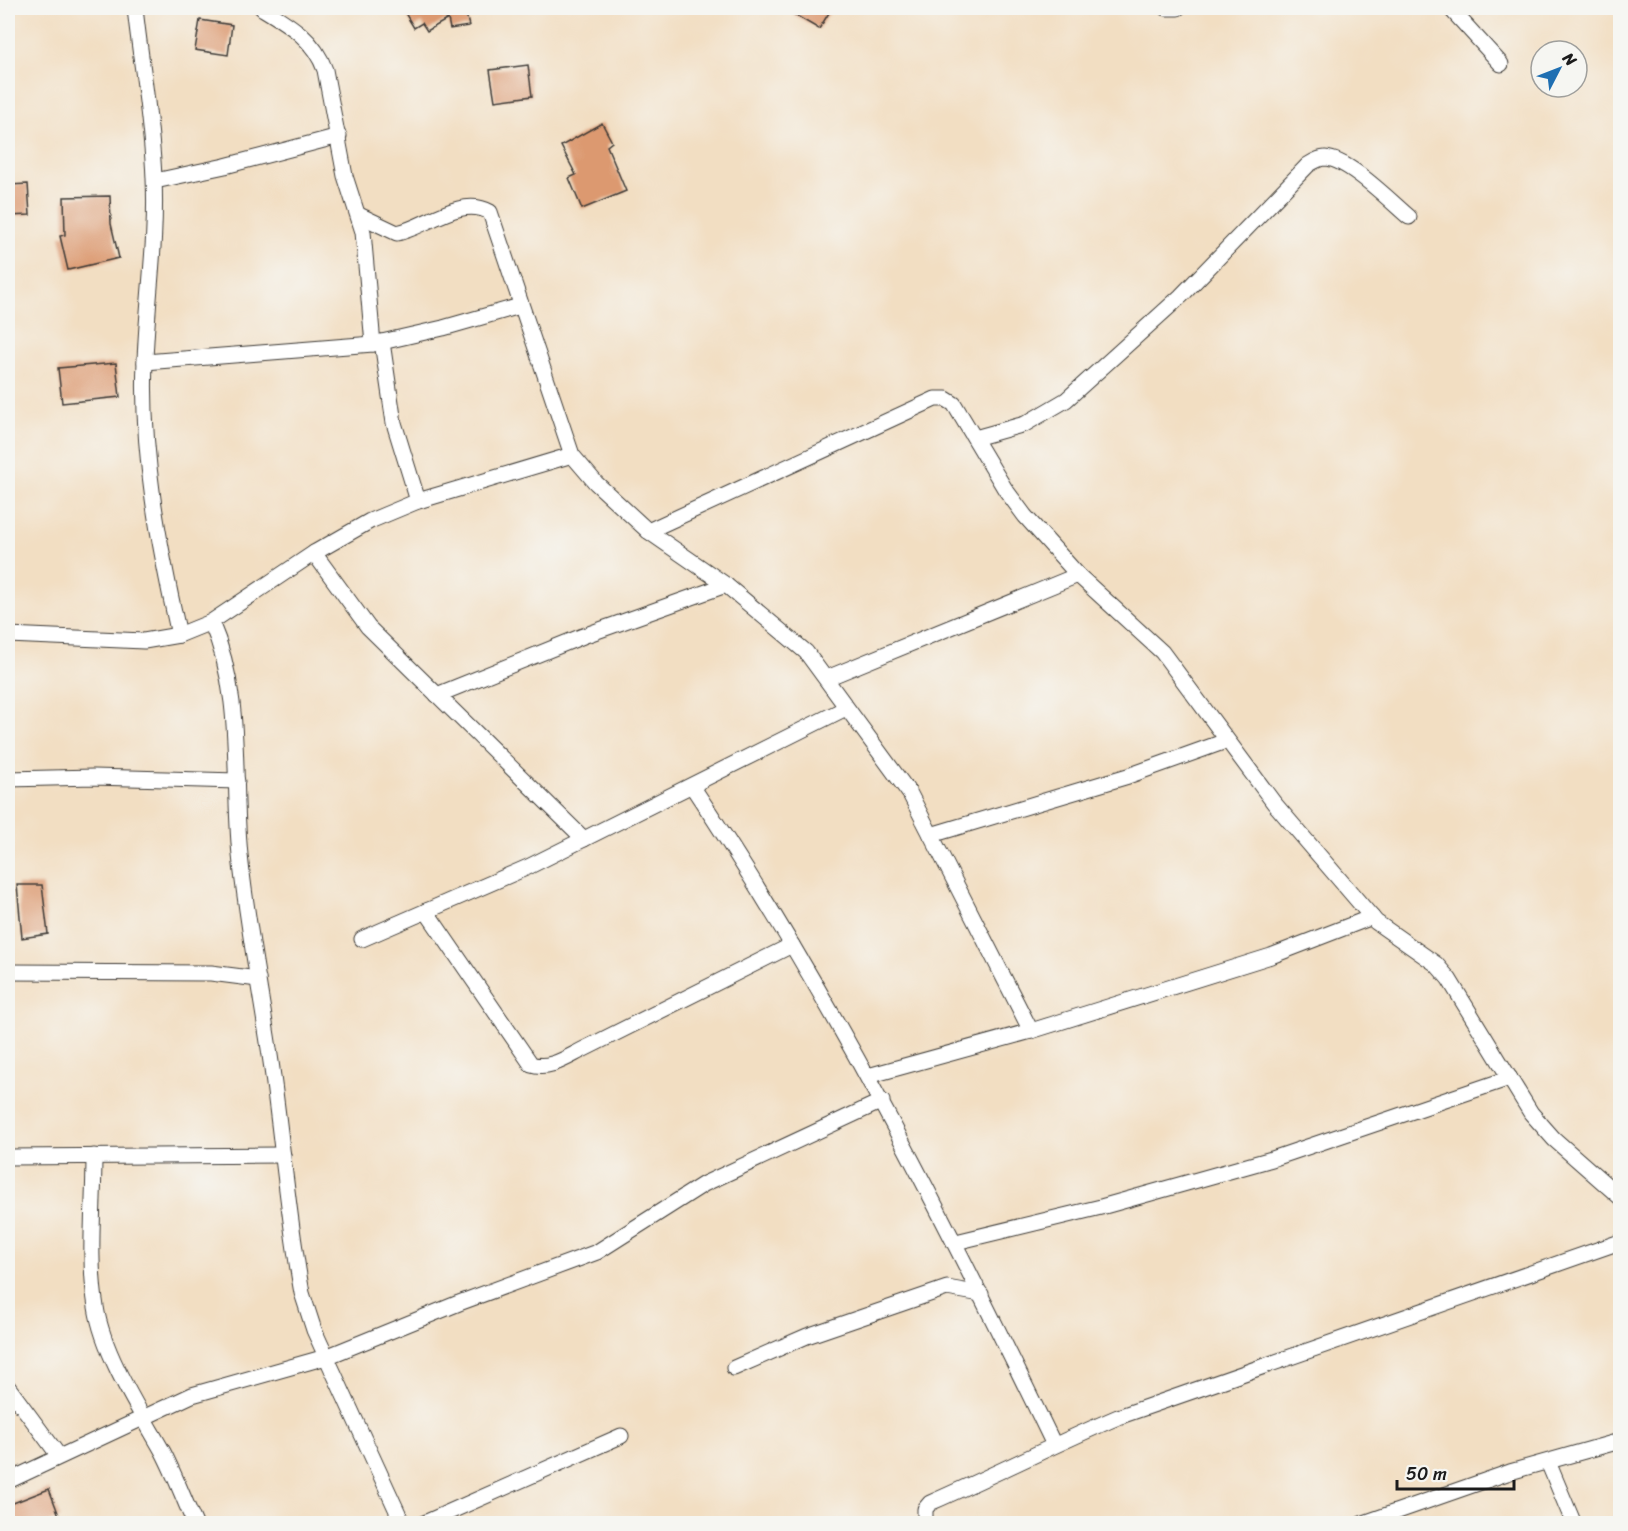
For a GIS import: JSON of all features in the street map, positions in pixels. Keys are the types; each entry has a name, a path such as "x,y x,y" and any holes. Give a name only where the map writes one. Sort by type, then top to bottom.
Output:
{"street":[{"path":"135,8 147,82 155,181 145,363 148,463 157,525 179,635"},
{"path":"262,8 297,31 319,54 339,136 345,176 359,215 377,343 394,423 418,501"},
{"path":"1166,8 1178,8"},
{"path":"1450,8 1501,64"},
{"path":"155,181 225,166 339,136"},
{"path":"975,438 1025,424 1066,400 1181,296 1308,165 1326,158 1336,161 1357,174 1409,217"},
{"path":"359,215 397,233 406,232 440,215 461,209 483,208 490,212 572,455 596,483 648,531 726,585 806,652 827,678 846,708 867,732 909,794 1031,1031"},
{"path":"145,363 377,343 520,306"},
{"path":"648,531 935,399 946,399 954,404 1011,498 1078,575 1162,652 1274,803 1372,917 1386,930 1436,964 1449,979 1531,1113 1554,1139 1620,1197"},
{"path":"8,635 144,641 179,635 211,622 314,553 370,521 418,501 572,455"},
{"path":"314,553 368,627 584,839"},
{"path":"827,678 1078,575"},
{"path":"437,695 583,636 726,585"},
{"path":"211,622 222,647 237,731 238,838 244,894 302,1293 326,1357 404,1524"},
{"path":"362,939 528,867 846,708"},
{"path":"931,835 1128,776 1226,741"},
{"path":"8,779 94,777 237,781"},
{"path":"692,786 792,945 882,1101 956,1242 1054,1445"},
{"path":"426,911 531,1064 540,1067 549,1066 593,1045 792,945"},
{"path":"868,1076 1031,1031 1270,956 1372,917"},
{"path":"8,972 211,973 258,979"},
{"path":"956,1242 1101,1207 1272,1159 1510,1078"},
{"path":"8,1481 192,1395 326,1357 459,1303 597,1252 704,1184 882,1101"},
{"path":"8,1157 283,1155"},
{"path":"94,1156 96,1308 102,1334 142,1417 163,1453 195,1524"},
{"path":"925,1524 924,1515 930,1503 1024,1462 1054,1445 1118,1417 1458,1301 1620,1242"},
{"path":"947,1288 967,1265"},
{"path":"734,1368 807,1336 947,1288 981,1293"},
{"path":"8,1387 59,1456"},
{"path":"422,1524 621,1436"},
{"path":"1361,1524 1391,1518 1548,1462 1620,1441"},
{"path":"1548,1462 1574,1524"}],"building":[{"path":"402,8 469,8 465,10 469,26 450,29 448,19 427,31 422,23 414,28"},
{"path":"783,8 832,8 819,29"},
{"path":"200,20 232,25 228,55 195,50"},
{"path":"528,65 532,96 495,101 490,70"},
{"path":"602,123 612,142 607,146 626,191 582,209 569,178 576,175 561,146"},
{"path":"28,184 30,215 8,216 8,185"},
{"path":"110,196 111,224 119,258 68,270 60,236 65,235 64,197"},
{"path":"116,363 120,397 62,403 58,368"},
{"path":"17,885 42,885 48,934 22,938"},
{"path":"49,1489 60,1518 45,1524 8,1524 8,1505"}]}
